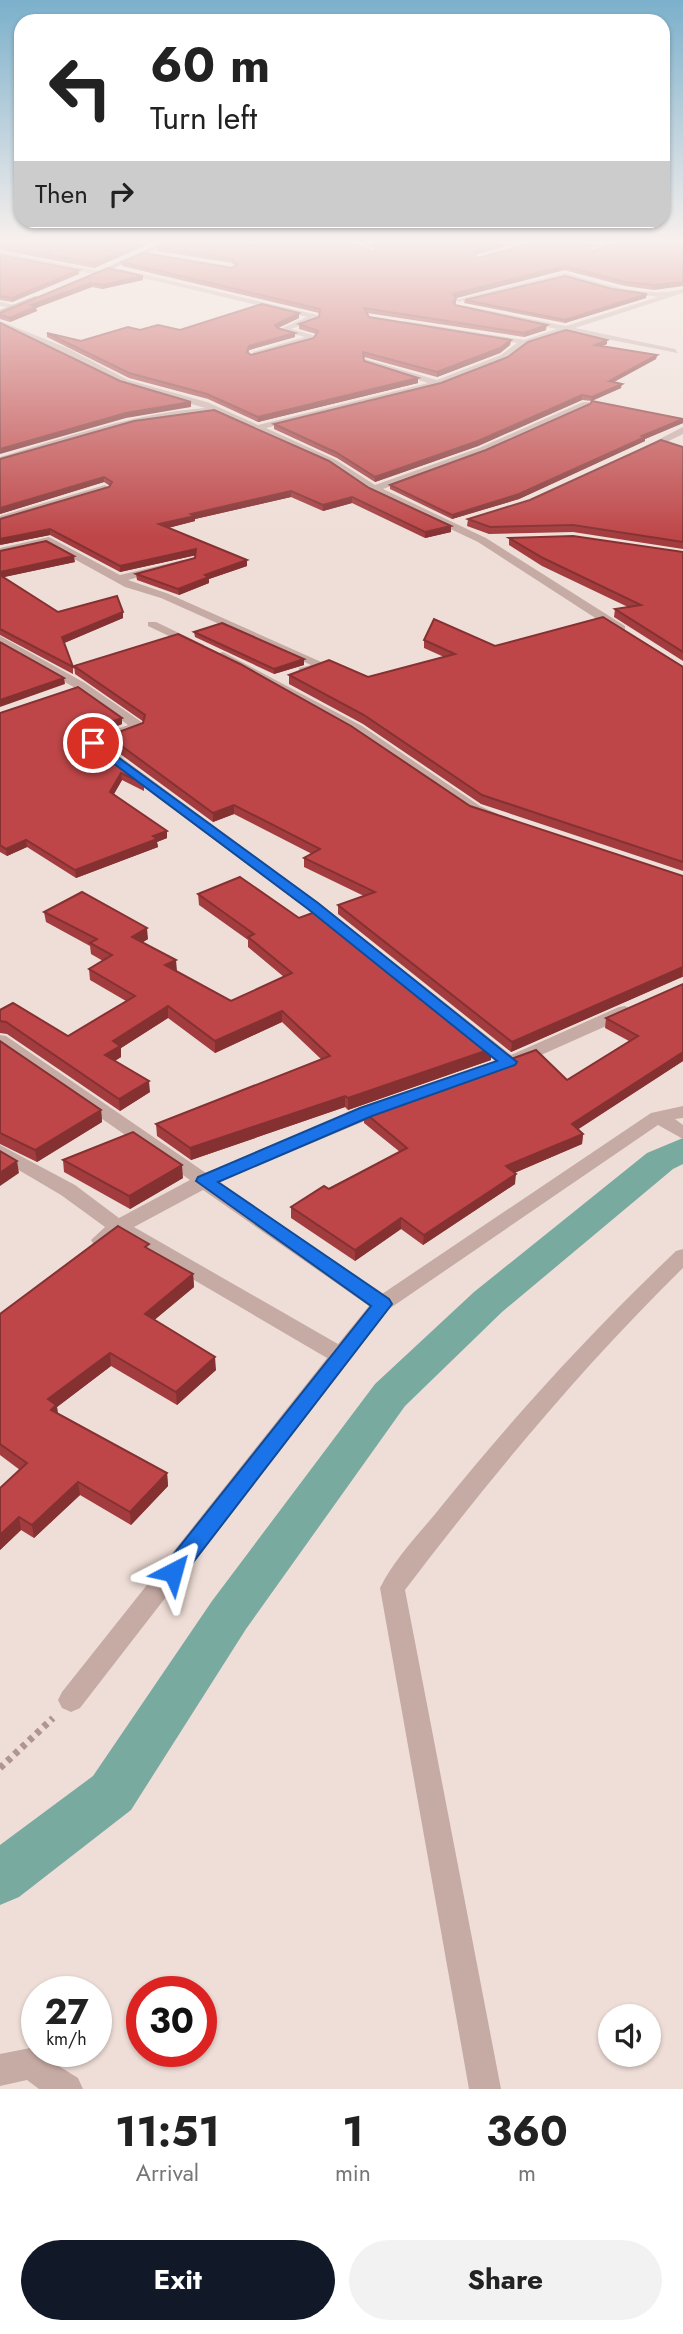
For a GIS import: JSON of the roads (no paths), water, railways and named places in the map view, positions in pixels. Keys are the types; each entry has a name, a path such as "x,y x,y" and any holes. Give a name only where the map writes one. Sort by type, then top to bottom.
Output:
{"street":[{"path":"44,341 125,382 219,410 333,461 374,489 455,524 630,635"},
{"path":"253,355 297,341"},
{"path":"634,341 676,351"},
{"path":"257,428 437,383 504,357 524,342"},
{"path":"368,361 437,383"},
{"path":"374,489 435,470 517,437 586,404"},
{"path":"0,460 101,430 195,411 219,410"},
{"path":"635,453 683,430"},
{"path":"0,519 105,488"},
{"path":"455,524 466,521"},
{"path":"0,551 49,540 118,579 323,665 273,682"},
{"path":"482,540 505,540"},
{"path":"118,579 191,559"},
{"path":"152,624 273,682 357,729 475,809 501,818"},
{"path":"4,646 81,686 138,726 93,743 303,898 509,1062"},
{"path":"58,694 81,686"},
{"path":"483,1071 645,1002"},
{"path":"0,1040 382,1304"},
{"path":"86,1251 118,1227 204,1181 405,1098"},
{"path":"71,1700 382,1304 658,1117 683,1112"},
{"path":"658,1117 683,1133"},
{"path":"0,1151 68,1190 118,1227 343,1357"},
{"path":"485,2089 392,1588 485,1466 602,1334 683,1256"},
{"path":"0,2070 30,2064 67,2089"}],"waterway":[{"path":"0,1878 112,1793 229,1615 390,1395 488,1302 660,1161 683,1149"}]}
